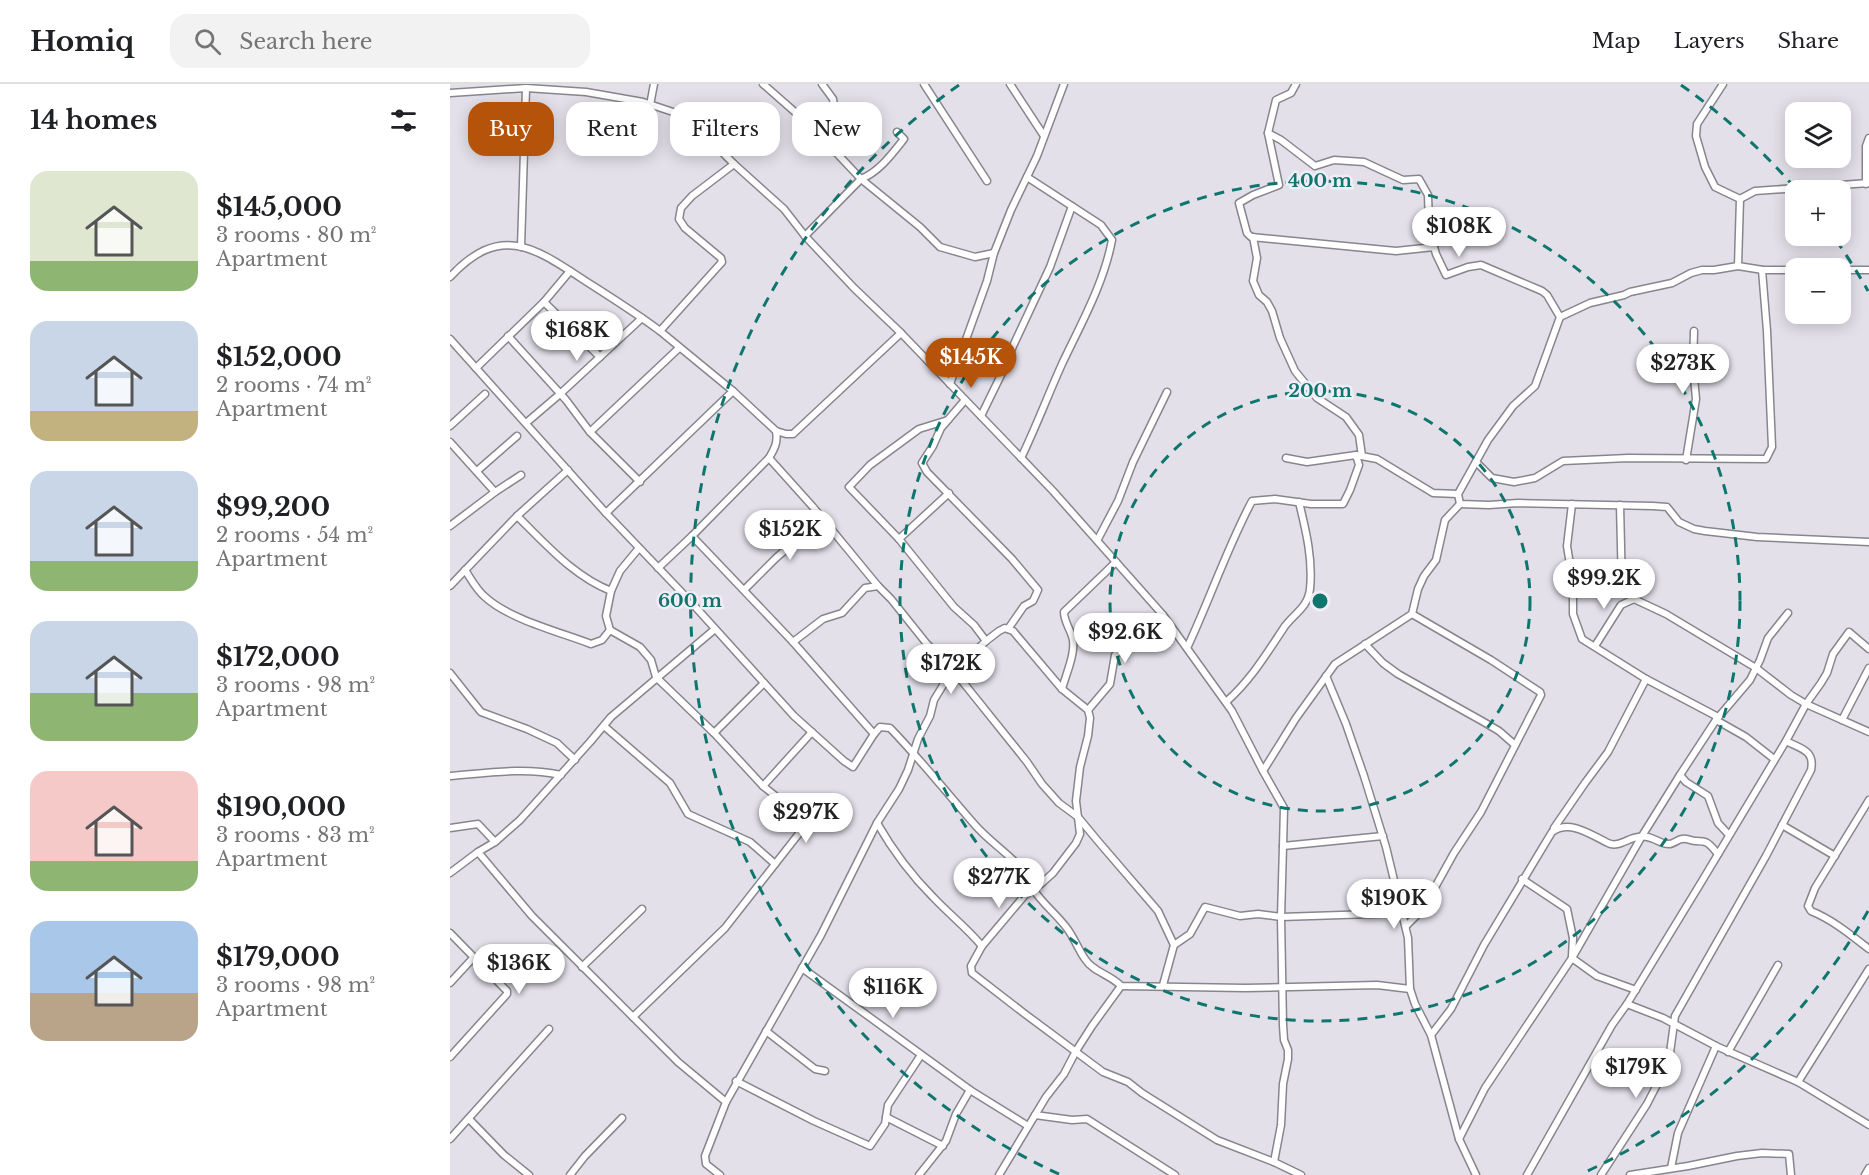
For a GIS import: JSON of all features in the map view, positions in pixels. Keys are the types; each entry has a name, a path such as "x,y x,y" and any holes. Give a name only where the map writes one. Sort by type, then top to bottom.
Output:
{"street":[{"path":"651,102 654,84"},
{"path":"763,84 792,109"},
{"path":"822,84 833,102"},
{"path":"924,84 987,181"},
{"path":"1010,84 1044,136"},
{"path":"950,384 987,281 994,253 1064,84"},
{"path":"1296,84 1292,93 1276,100 1268,133 1279,185 1239,203 1247,233 1253,237 1396,251 1434,248"},
{"path":"1723,84 1697,124 1696,136 1705,167 1715,187 1740,199"},
{"path":"450,93 526,88 586,92 643,102"},
{"path":"521,247 526,88"},
{"path":"658,107 676,113 698,126 734,164 784,209 805,236 854,288 901,333 1021,458 1098,539 1163,615 1232,711 1284,807 1281,917 1284,1040 1288,1050 1288,1059 1283,1084 1281,1125 1275,1162"},
{"path":"805,236 861,179 870,175 904,140 897,132"},
{"path":"1268,133 1315,166 1334,160 1364,162 1403,180 1419,179 1428,195 1429,225 1434,248 1446,275 1468,267 1480,266 1542,291 1547,295 1560,317"},
{"path":"1740,199 1755,191 1868,184 1866,146 1869,138"},
{"path":"840,156 861,179 940,246 975,257 994,253"},
{"path":"660,332 722,262 721,258 685,228 679,219 681,208 692,196 734,164"},
{"path":"1021,458 1041,418 1058,373 1096,289 1108,259 1112,240 1101,225 1027,177"},
{"path":"1738,266 1740,199"},
{"path":"981,416 1050,267 1072,206"},
{"path":"1186,648 1237,530 1252,501 1275,499 1311,504 1343,504 1359,465 1359,435 1346,417 1317,398 1295,371 1280,338 1272,311 1259,295 1253,281 1257,258 1253,237"},
{"path":"450,277 462,264 487,248 507,246 538,251 642,318 733,391 776,430 786,435 793,434 901,333"},
{"path":"1460,504 1458,494 1488,440 1513,405 1535,386 1560,317 1597,301 1672,283 1702,270 1738,266 1762,270 1785,270"},
{"path":"1476,462 1492,478 1514,482 1535,478 1563,461 1628,458 1766,459 1772,447 1762,270"},
{"path":"1851,270 1869,270"},
{"path":"476,368 544,302 570,271"},
{"path":"544,302 600,357"},
{"path":"526,423 642,318"},
{"path":"1686,460 1696,399 1693,367 1694,331"},
{"path":"508,336 560,394 590,432 640,482"},
{"path":"450,339 606,513 715,628 794,716 853,767 880,727 890,728 914,752 977,827 1019,866 1032,888 1068,929 1085,960 1096,970 1121,986 1377,985 1410,988"},
{"path":"590,432 679,348"},
{"path":"606,513 733,391"},
{"path":"1098,539 1118,501 1133,462 1167,392"},
{"path":"450,426 485,394"},
{"path":"965,400 941,428 922,463 927,472 1012,559 1038,590 1033,601 1024,606 1008,629"},
{"path":"948,420 919,429 870,465 849,486 899,539 954,607 974,625 986,641"},
{"path":"658,568 769,458 776,446 776,430"},
{"path":"477,471 517,436"},
{"path":"450,442 495,492"},
{"path":"1286,458 1308,462 1359,456 1377,459 1433,493 1458,494"},
{"path":"769,458 927,644 954,671 1042,784 1059,803 1078,817 1158,910 1174,945 1163,986"},
{"path":"450,586 517,516 568,470"},
{"path":"450,526 521,475"},
{"path":"899,539 949,493"},
{"path":"1226,702 1239,691 1287,624 1303,608 1310,591 1308,538 1299,502"},
{"path":"1263,771 1296,718 1335,664 1412,614 1418,589 1436,560 1445,520 1460,504 1667,507 1679,522 1694,529 1724,534 1869,542"},
{"path":"1572,504 1567,546 1573,583 1573,614 1582,639 1746,737 1774,759"},
{"path":"1620,505 1622,588 1634,599 1666,614 1756,668 1777,686 1806,704 1869,732"},
{"path":"517,516 564,563 593,584 611,591"},
{"path":"744,590 776,558 822,518"},
{"path":"692,536 793,642 874,734"},
{"path":"633,1017 725,928 808,822 763,786 714,733 656,677 651,660 640,647 610,630 606,616 611,591 620,571 639,548"},
{"path":"1062,689 1073,651 1073,642 1064,612 1116,562"},
{"path":"465,570 476,588 496,606 512,614 591,644 602,640 610,630"},
{"path":"793,642 823,619 842,613 866,588 878,586"},
{"path":"1595,645 1621,605 1634,599"},
{"path":"1460,1139 1485,1088 1572,958 1680,775 1717,719 1750,680 1768,638 1788,613"},
{"path":"1406,927 1423,909 1454,853 1481,812 1540,699 1540,692 1491,660 1412,614"},
{"path":"1088,710 1110,684 1115,655 1163,615"},
{"path":"450,873 495,842 520,820 611,717 715,628"},
{"path":"720,1175 706,1164 705,1156 726,1102 821,935 877,823 899,789 930,716 934,700 948,677 986,641 1005,628 1013,631 1062,689 1088,710 1090,718 1088,736 1080,767 1076,801 1080,834 1076,843 1053,873 1032,888 982,946 971,966 972,973 1103,1071 1128,1082 1217,1140 1275,1162 1301,1175"},
{"path":"1527,1175 1612,1025 1636,990 1806,704 1827,674 1833,654 1849,632 1869,649"},
{"path":"1365,644 1398,674 1499,731 1515,745"},
{"path":"1842,720 1869,668"},
{"path":"450,673 481,712 557,743 575,760"},
{"path":"1326,676 1353,744 1383,836 1408,938 1410,988 1415,1004 1431,1035 1460,1139 1476,1175"},
{"path":"1431,1035 1451,1009 1522,879 1584,783 1608,752 1646,679"},
{"path":"714,733 764,683"},
{"path":"604,726 670,783 688,814 750,842 775,864"},
{"path":"763,786 812,732"},
{"path":"1601,1175 1647,1104 1669,1060 1673,1024 1680,1006 1767,856 1811,770 1813,760 1810,753 1786,741"},
{"path":"450,776 506,771 561,775"},
{"path":"1680,775 1686,782 1708,796 1718,823 1729,835"},
{"path":"1869,800 1815,888 1808,906 1811,911 1845,930 1869,950"},
{"path":"877,823 887,840 924,888 982,946"},
{"path":"450,828 478,824 495,842"},
{"path":"1782,825 1835,856"},
{"path":"1552,832 1558,827 1584,830 1609,844 1616,845 1642,836 1655,838 1666,844 1682,839 1706,841 1718,854"},
{"path":"1283,846 1383,836"},
{"path":"478,852 532,916 678,1062 726,1102"},
{"path":"1522,879 1567,909 1573,938 1572,958"},
{"path":"1174,945 1190,934 1205,907 1240,916 1402,913"},
{"path":"582,966 642,909"},
{"path":"450,933 507,991 507,994 450,1057"},
{"path":"450,983 474,957"},
{"path":"1572,958 1597,976 1636,990"},
{"path":"1728,1052 1778,964"},
{"path":"802,969 970,1090 1028,1126"},
{"path":"1798,1082 1869,969"},
{"path":"999,1175 1054,1085 1068,1069 1076,1051 1102,1010 1121,986"},
{"path":"1627,1004 1798,1082 1869,1125"},
{"path":"451,1136 549,1029"},
{"path":"766,1031 814,1069 825,1071"},
{"path":"1671,1168 1678,1133 1716,1046"},
{"path":"736,1081 814,1121 870,1146 885,1124 888,1105 921,1055"},
{"path":"918,1175 943,1146 956,1114 970,1090"},
{"path":"1035,1115 1072,1120 1087,1119 1175,1175"},
{"path":"886,1117 943,1146"},
{"path":"570,1175 622,1118"},
{"path":"468,1119 504,1155 529,1175"},
{"path":"1630,1175 1762,1153 1789,1154 1791,1175"},
{"path":"1865,1175 1869,1168"}]}
